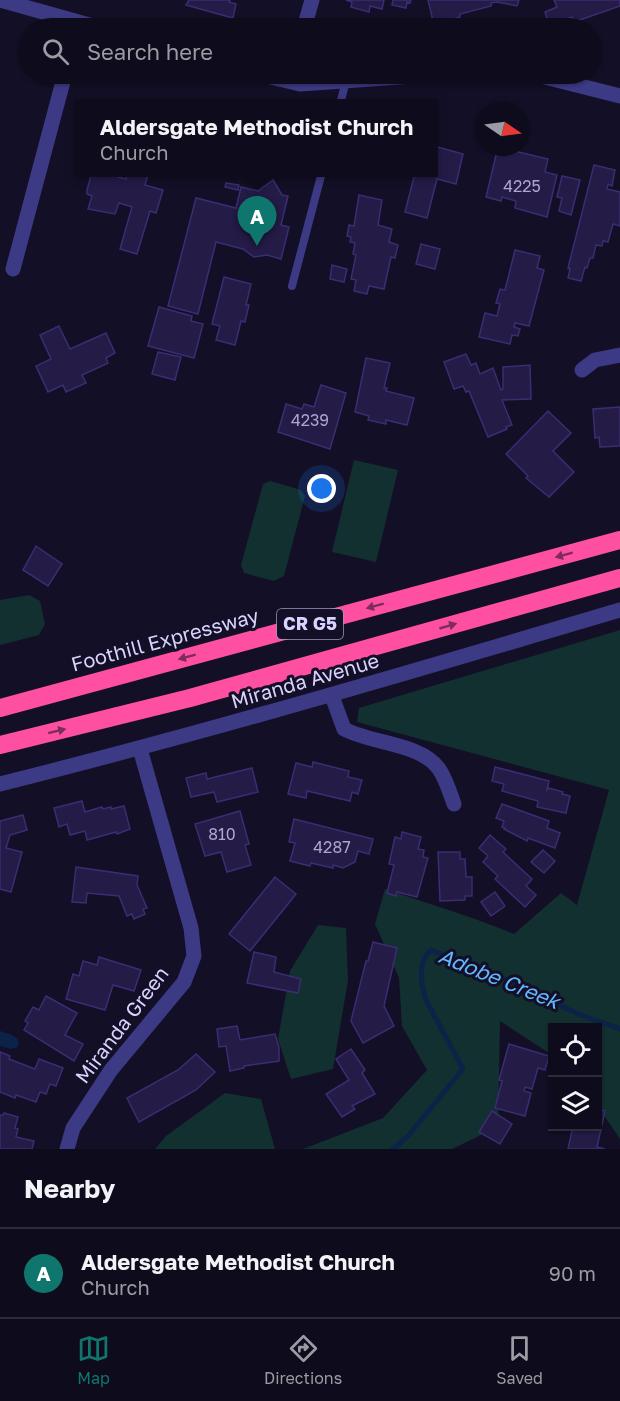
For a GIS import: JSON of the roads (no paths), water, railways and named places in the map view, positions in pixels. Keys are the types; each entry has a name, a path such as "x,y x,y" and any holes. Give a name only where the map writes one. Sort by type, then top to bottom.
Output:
{"highway":[{"name":"Foothill Expressway","path":"0,708 620,540"},
{"name":"CR G5","path":"0,745 190,698 620,578"}],"street":[{"path":"0,0 55,18"},
{"path":"307,18 312,0"},
{"path":"13,269 62,84"},
{"path":"572,84 620,96"},
{"path":"582,370 595,360 620,355"},
{"name":"Miranda Avenue","path":"0,784 140,749 332,696 620,610"},
{"path":"332,696 344,729 358,736 418,751 439,768 454,804"},
{"name":"Miranda Green","path":"67,1149 73,1128 111,1070 184,982 194,956 191,928 140,749"}],"lane":[{"path":"341,99 345,84"},
{"path":"292,286 321,177"}],"water":[{"path":"0,1031 18,1039 18,1047 11,1049 0,1046"}],"waterway":[{"name":"Adobe Creek","path":"393,1149 408,1136 463,1069 424,994 422,967 431,950 514,983 578,1014 620,1029"}],"place":[{"name":"Aldersgate Methodist Church","path":"257,246"}]}
